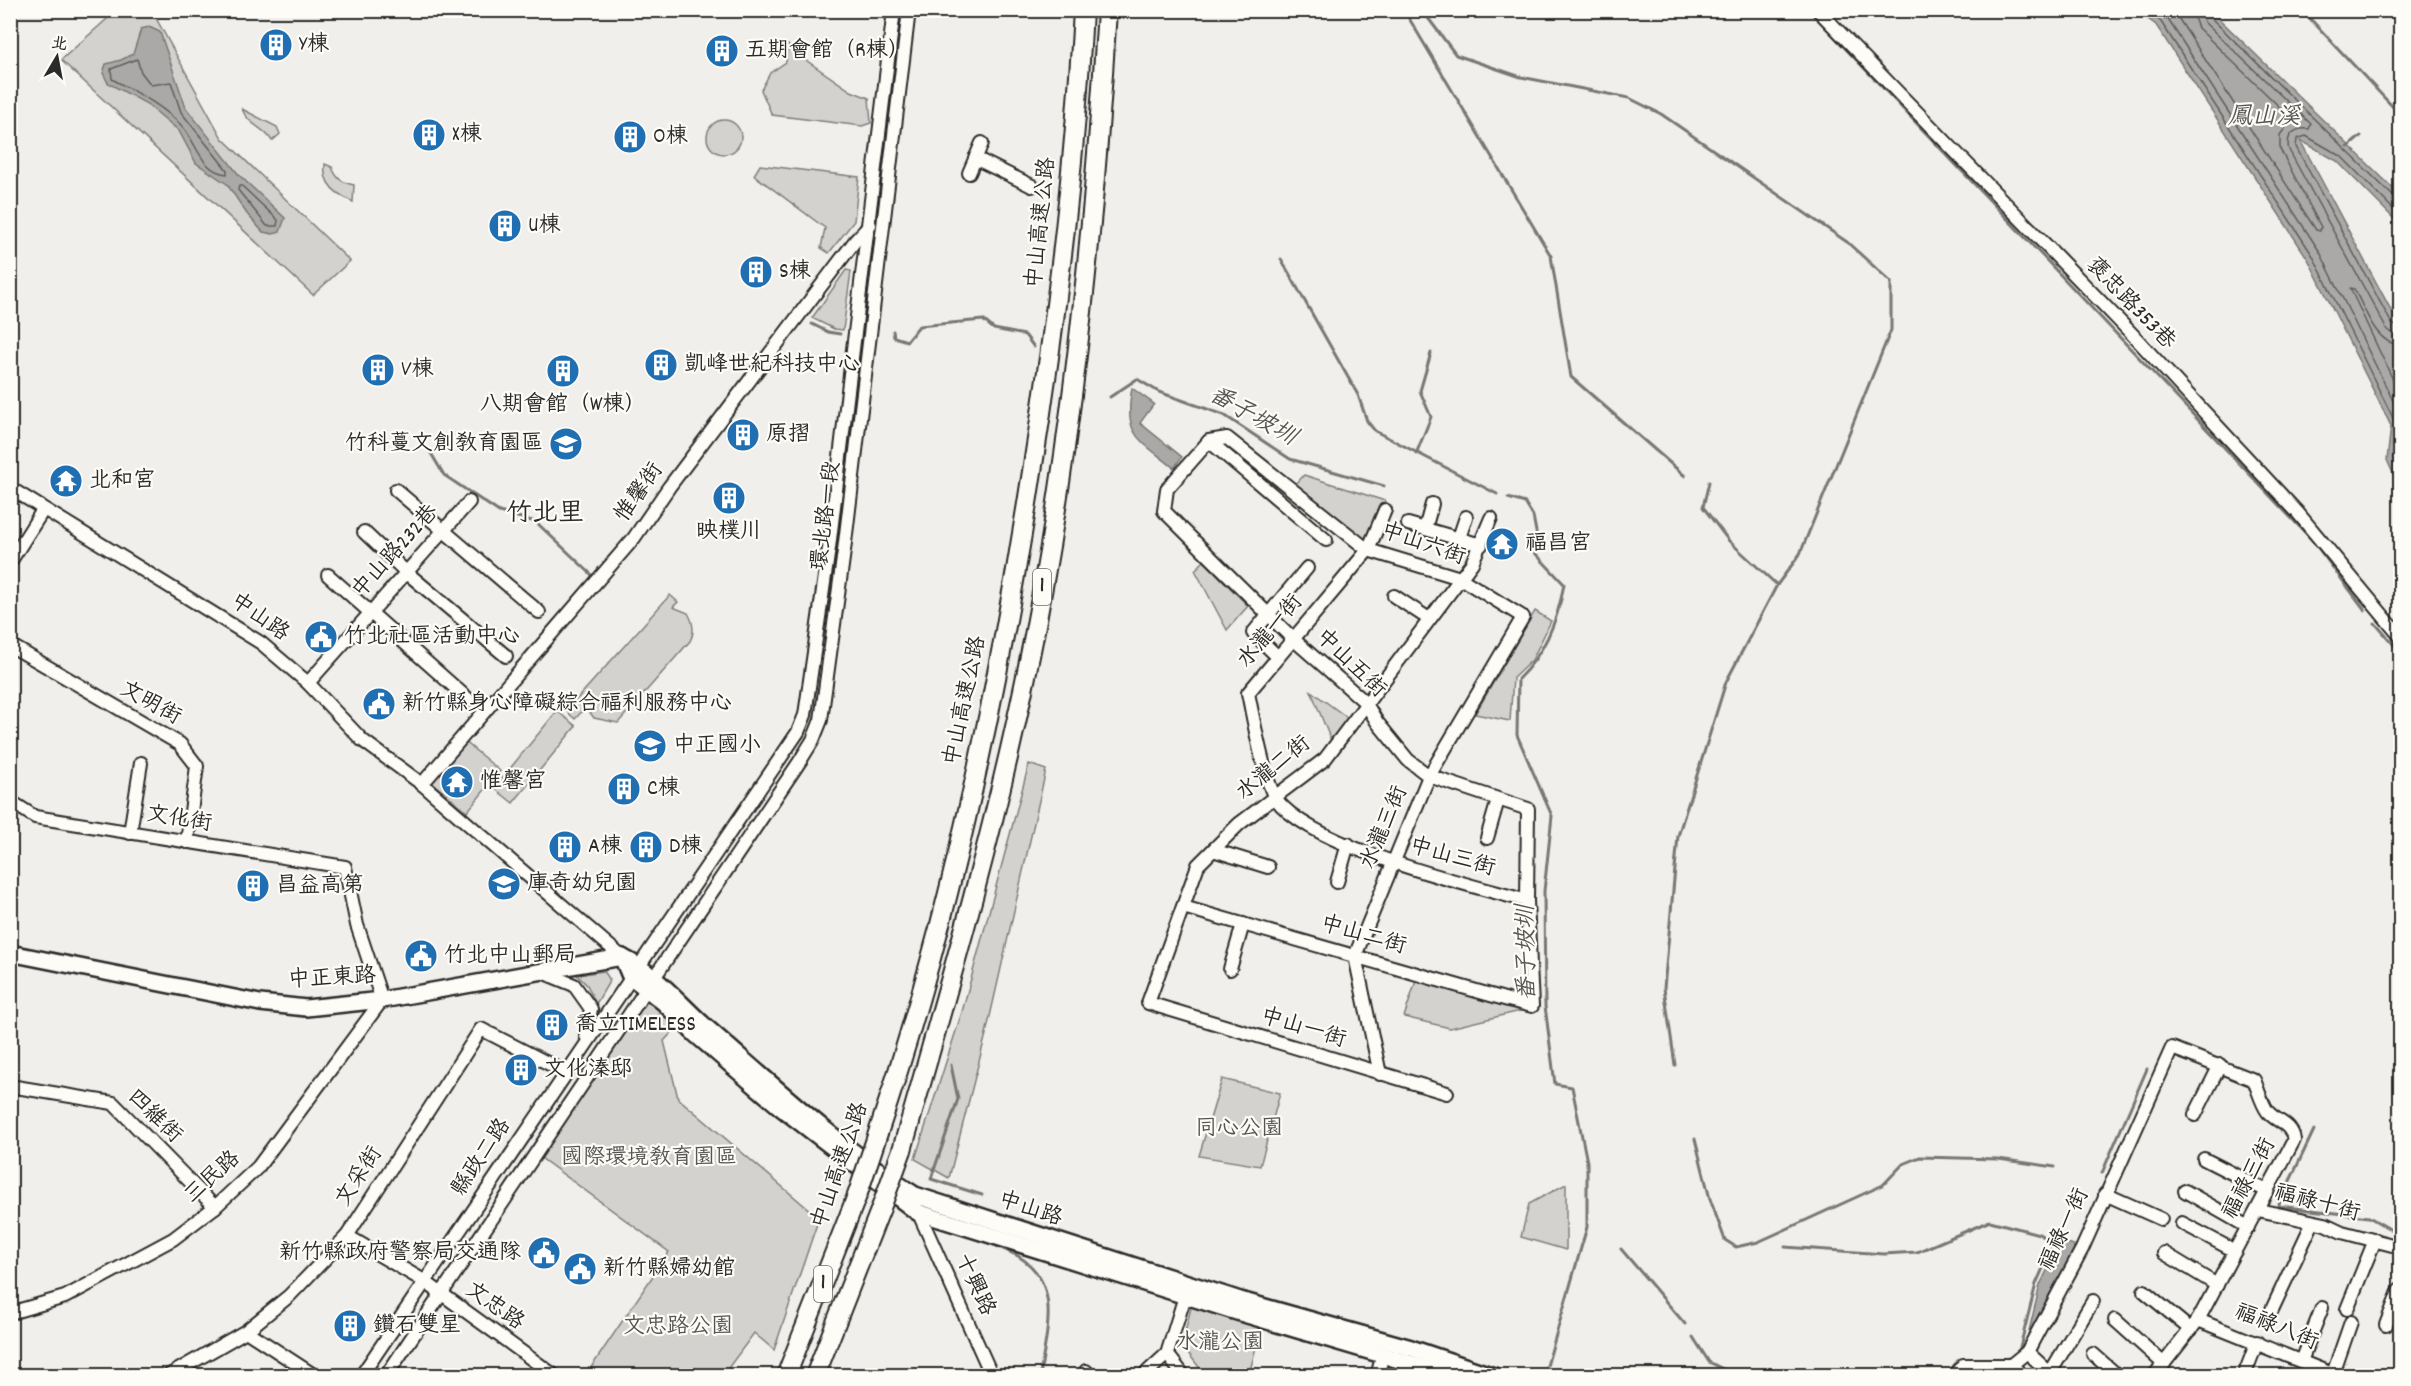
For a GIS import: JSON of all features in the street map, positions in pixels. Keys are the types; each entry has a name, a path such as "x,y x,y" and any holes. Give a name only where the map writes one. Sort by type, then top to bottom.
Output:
{"highway":[{"name":"中山高速公路","path":"786,1376 858,1193 913,1030 988,720 1017,568 1062,271 1083,10"},
{"name":"1","path":"815,1376 902,1150 986,854 1028,663 1055,511 1086,291 1100,137 1107,10"}],"main road":[{"name":"中正東路","path":"10,953 260,1003 306,1008 382,1000 622,957"},
{"name":"中山路","path":"622,957 651,985 874,1169 915,1195 1240,1300 1411,1348 1494,1376"},
{"name":"中山路","path":"651,985 780,1107 917,1212 1185,1296 1453,1376"}],"street":[{"name":"環北路一段","path":"634,970 786,751 805,715 829,548 894,10"},
{"name":"環北路一段","path":"651,985 800,761 813,740 821,720 844,551 909,10"},
{"name":"褒忠路353巷","path":"1818,10 2130,333 2298,513 2400,636"},
{"path":"969,173 982,143"},
{"path":"975,158 1032,186"},
{"path":"868,226 882,221"},
{"name":"惟馨街","path":"422,784 634,538 746,383 868,226"},
{"name":"中山六街","path":"1209,441 1227,438 1368,549 1460,578 1523,617"},
{"path":"1209,441 1326,540"},
{"name":"中山五街","path":"1209,441 1167,489 1164,512 1293,639 1365,702 1377,722 1407,760 1429,776 1528,809 1527,901"},
{"name":"中山路","path":"10,488 261,643 308,683 362,740 422,784 622,957"},
{"path":"396,490 539,612"},
{"name":"中山路232巷","path":"308,683 469,502"},
{"path":"1425,529 1432,504"},
{"path":"10,562 43,510"},
{"name":"水瀧一街","path":"1274,797 1248,693 1368,549 1385,510"},
{"path":"1459,538 1466,517"},
{"name":"水瀧二街","path":"1148,1003 1198,865 1274,797 1324,759 1460,578 1481,545 1491,518"},
{"path":"1408,524 1481,545"},
{"path":"364,532 406,572 506,656"},
{"path":"1278,657 1253,633 1307,568"},
{"path":"328,575 468,699"},
{"path":"1394,596 1429,619"},
{"name":"水瀧三街","path":"1355,956 1429,776 1523,617"},
{"name":"文明街","path":"10,645 180,744 197,766 187,842"},
{"path":"130,833 141,763"},
{"name":"中山三街","path":"1274,797 1298,821 1394,863 1527,901"},
{"path":"1487,838 1498,800"},
{"name":"文化街","path":"10,801 34,817 345,867 357,925 382,1000"},
{"path":"1337,882 1348,844"},
{"path":"1213,850 1268,867"},
{"name":"中山二街","path":"1183,907 1532,1006 1527,901"},
{"path":"1230,969 1243,924"},
{"path":"1355,956 1380,1074"},
{"name":"縣政二路","path":"361,1376 634,970"},
{"path":"542,972 574,985 591,1009 585,1042"},
{"name":"縣政二路","path":"386,1376 651,985"},
{"name":"三民路","path":"10,1313 65,1297 173,1239 215,1207 258,1167 382,1000"},
{"name":"中山一街","path":"1148,1003 1447,1093"},
{"name":"文采街","path":"168,1376 246,1331 289,1296 347,1236 481,1029 565,1072"},
{"name":"福祿三街","path":"2154,1376 2194,1325 2294,1140 2293,1132 2268,1112 2254,1080 2172,1048"},
{"name":"福祿一街","path":"2011,1365 2027,1352 2082,1249 2172,1048"},
{"path":"2195,1115 2220,1065"},
{"name":"四維街","path":"10,1086 113,1103 215,1207"},
{"path":"2204,1159 2266,1191"},
{"path":"2185,1191 2248,1227"},
{"path":"2105,1194 2161,1219"},
{"name":"十興路","path":"915,1195 917,1212 992,1376"},
{"name":"福祿十街","path":"2258,1210 2313,1222 2400,1248"},
{"path":"2269,1316 2313,1222"},
{"path":"2182,1223 2235,1251"},
{"name":"文忠路","path":"347,1236 424,1281 555,1376"},
{"path":"2347,1309 2375,1240"},
{"path":"2164,1253 2217,1285"},
{"path":"2386,1325 2400,1289"},
{"name":"福祿八街","path":"2144,1291 2194,1325 2257,1342 2308,1368 2335,1375"},
{"path":"1143,1376 1167,1354 1185,1296"},
{"path":"2027,1352 2052,1374 2093,1302"},
{"path":"2308,1368 2322,1308"},
{"path":"2115,1320 2164,1364"},
{"path":"2335,1375 2351,1322"},
{"path":"246,1331 315,1376"},
{"path":"2244,1376 2257,1342"},
{"path":"1167,1354 1184,1376"},
{"path":"1377,1376 1383,1354"},
{"path":"2093,1354 2118,1376"},
{"path":"1954,1376 1964,1365 2011,1365 2023,1376"}],"green space":[{"path":"116,11 152,11 222,138 350,261 313,295 61,60"},
{"path":"788,45 794,52 851,91 869,98 871,123 862,126 772,115 761,90 770,73 786,62"},
{"path":"242,109 277,127 280,134 272,141 248,119"},
{"path":"724,120 736,125 741,137 736,149 724,154 712,149 707,137 712,125"},
{"path":"325,164 332,167 340,179 354,185 353,202 341,196 328,183"},
{"path":"760,165 859,177 854,221 829,253 821,248 825,228 754,175"},
{"path":"846,270 851,271 843,330 834,329 812,318"},
{"path":"1304,475 1385,501 1364,541 1295,485"},
{"path":"1204,561 1248,606 1227,630 1195,570"},
{"path":"670,595 678,602 673,607 690,616 693,631 690,641 618,723 594,718 586,707 575,719 566,711"},
{"path":"1535,611 1551,621 1532,660 1513,678 1510,721 1475,714"},
{"path":"1311,691 1349,719 1332,743"},
{"path":"557,711 576,726 513,803 494,788"},
{"path":"463,740 500,771 467,812 429,780"},
{"path":"1029,764 1046,770 986,1034 949,1178 915,1159 962,1012"},
{"path":"604,971 610,980 596,1004 587,985 577,975"},
{"path":"1418,975 1533,1008 1450,1028 1404,1017"},
{"name":"國際環境教育園區","path":"649,998 680,1024 664,1041 678,1098 819,1218 774,1350 754,1333 723,1375 586,1375 669,1252 541,1158"},
{"name":"同心公園","path":"1222,1079 1280,1093 1260,1166 1199,1156"},
{"path":"1566,1184 1566,1250 1521,1237 1529,1204"},
{"name":"水瀧公園","path":"1193,1299 1262,1323 1249,1375 1205,1375 1182,1345"}],"water":[{"name":"鳳山溪","path":"2137,11 2211,11 2400,195 2400,225 2337,161 2300,140 2400,327 2400,489 2387,460 2391,426 2308,259 2156,25"},
{"path":"149,27 160,32 186,108 239,175 285,218 280,232 273,234 263,232 247,214 227,184 196,163 179,131 147,104 108,83 103,73 106,64 133,54 141,29"},
{"path":"1132,388 1154,404 1140,423 1182,457 1174,468 1136,436 1130,417"},
{"path":"2055,1238 2078,1248 2028,1335 2040,1285 2055,1254"}],"waterway":[{"path":"1404,10 1551,256 1571,377 1685,476"},
{"path":"1422,10 1456,55 1521,77 1629,98 1661,114 1847,242 1891,282 1891,330 1800,554 1777,585 1726,682 1678,836 1664,988 1675,1065"},
{"path":"1809,10 2313,541 2365,610"},
{"path":"2302,10 2393,107 2400,105"},
{"path":"2348,147 2361,136"},
{"path":"1281,259 1358,395 1367,421 1375,431 1497,494"},
{"name":"番子坡圳","path":"893,331 894,337 907,341 919,326 983,320 994,329 1025,335 1034,347"},
{"path":"812,324 828,332 840,334"},
{"path":"1416,454 1431,417 1420,391 1431,353"},
{"name":"番子坡圳","path":"1110,397 1137,379 1159,392 1224,415 1290,459 1384,486"},
{"path":"429,450 444,475 499,512 536,522 592,575"},
{"path":"1709,482 1703,507 1729,541 1777,585"},
{"path":"1508,498 1525,503 1533,516 1537,537"},
{"name":"番子坡圳","path":"1534,552 1564,584 1549,636 1535,659 1518,679 1517,735 1552,816 1544,891 1545,1006 1555,1084 1572,1087 1587,1162 1587,1227 1547,1366"},
{"path":"2375,623 2400,652"},
{"path":"951,1065 958,1099 931,1179 982,1195"},
{"path":"2102,1173 2147,1069"},
{"path":"2314,1130 2278,1206 2369,1217 2400,1235"},
{"path":"1695,1139 1710,1199 1725,1240 1736,1247 1758,1242 1883,1185 1903,1164 1920,1157 1998,1159 2055,1167"},
{"path":"1785,1247 1884,1254 1917,1252 1990,1221 2039,1234 2049,1240 2052,1248 2036,1284 2019,1351"},
{"path":"984,1240 1018,1256 1032,1267 1041,1280 1046,1295 1048,1326 1040,1376"},
{"path":"1621,1249 1685,1324"},
{"path":"1693,1337 1709,1362 1737,1376"}],"place":[{"name":"Y棟","path":"276,45"},
{"name":"五期會館（R棟）","path":"722,51"},
{"name":"X棟","path":"429,135"},
{"name":"O棟","path":"630,137"},
{"name":"U棟","path":"505,226"},
{"name":"S棟","path":"756,272"},
{"name":"凱峰世紀科技中心","path":"661,365"},
{"name":"V棟","path":"378,370"},
{"name":"八期會館（W棟）","path":"563,371"},
{"name":"原摺","path":"743,435"},
{"name":"竹科蔓文創教育園區","path":"566,444"},
{"name":"北和宮","path":"66,481"},
{"name":"映樸川","path":"729,498"},
{"name":"福昌宮","path":"1502,544"},
{"name":"竹北社區活動中心","path":"321,637"},
{"name":"新竹縣身心障礙綜合福利服務中心","path":"379,704"},
{"name":"中正國小","path":"650,746"},
{"name":"惟馨宮","path":"457,782"},
{"name":"C棟","path":"624,789"},
{"name":"A棟","path":"565,847"},
{"name":"D棟","path":"646,847"},
{"name":"庫奇幼兒園","path":"504,884"},
{"name":"昌益高第","path":"253,886"},
{"name":"竹北中山郵局","path":"421,956"},
{"name":"喬立TIMELESS","path":"552,1025"},
{"name":"文化溱邸","path":"521,1070"},
{"name":"新竹縣政府警察局交通隊","path":"544,1253"},
{"name":"新竹縣婦幼館","path":"580,1269"},
{"name":"鑽石雙星","path":"350,1326"}],"district":[{"name":"竹北里","path":"545,514"}],"park label":[{"name":"文忠路公園","path":"678,1327"}]}
